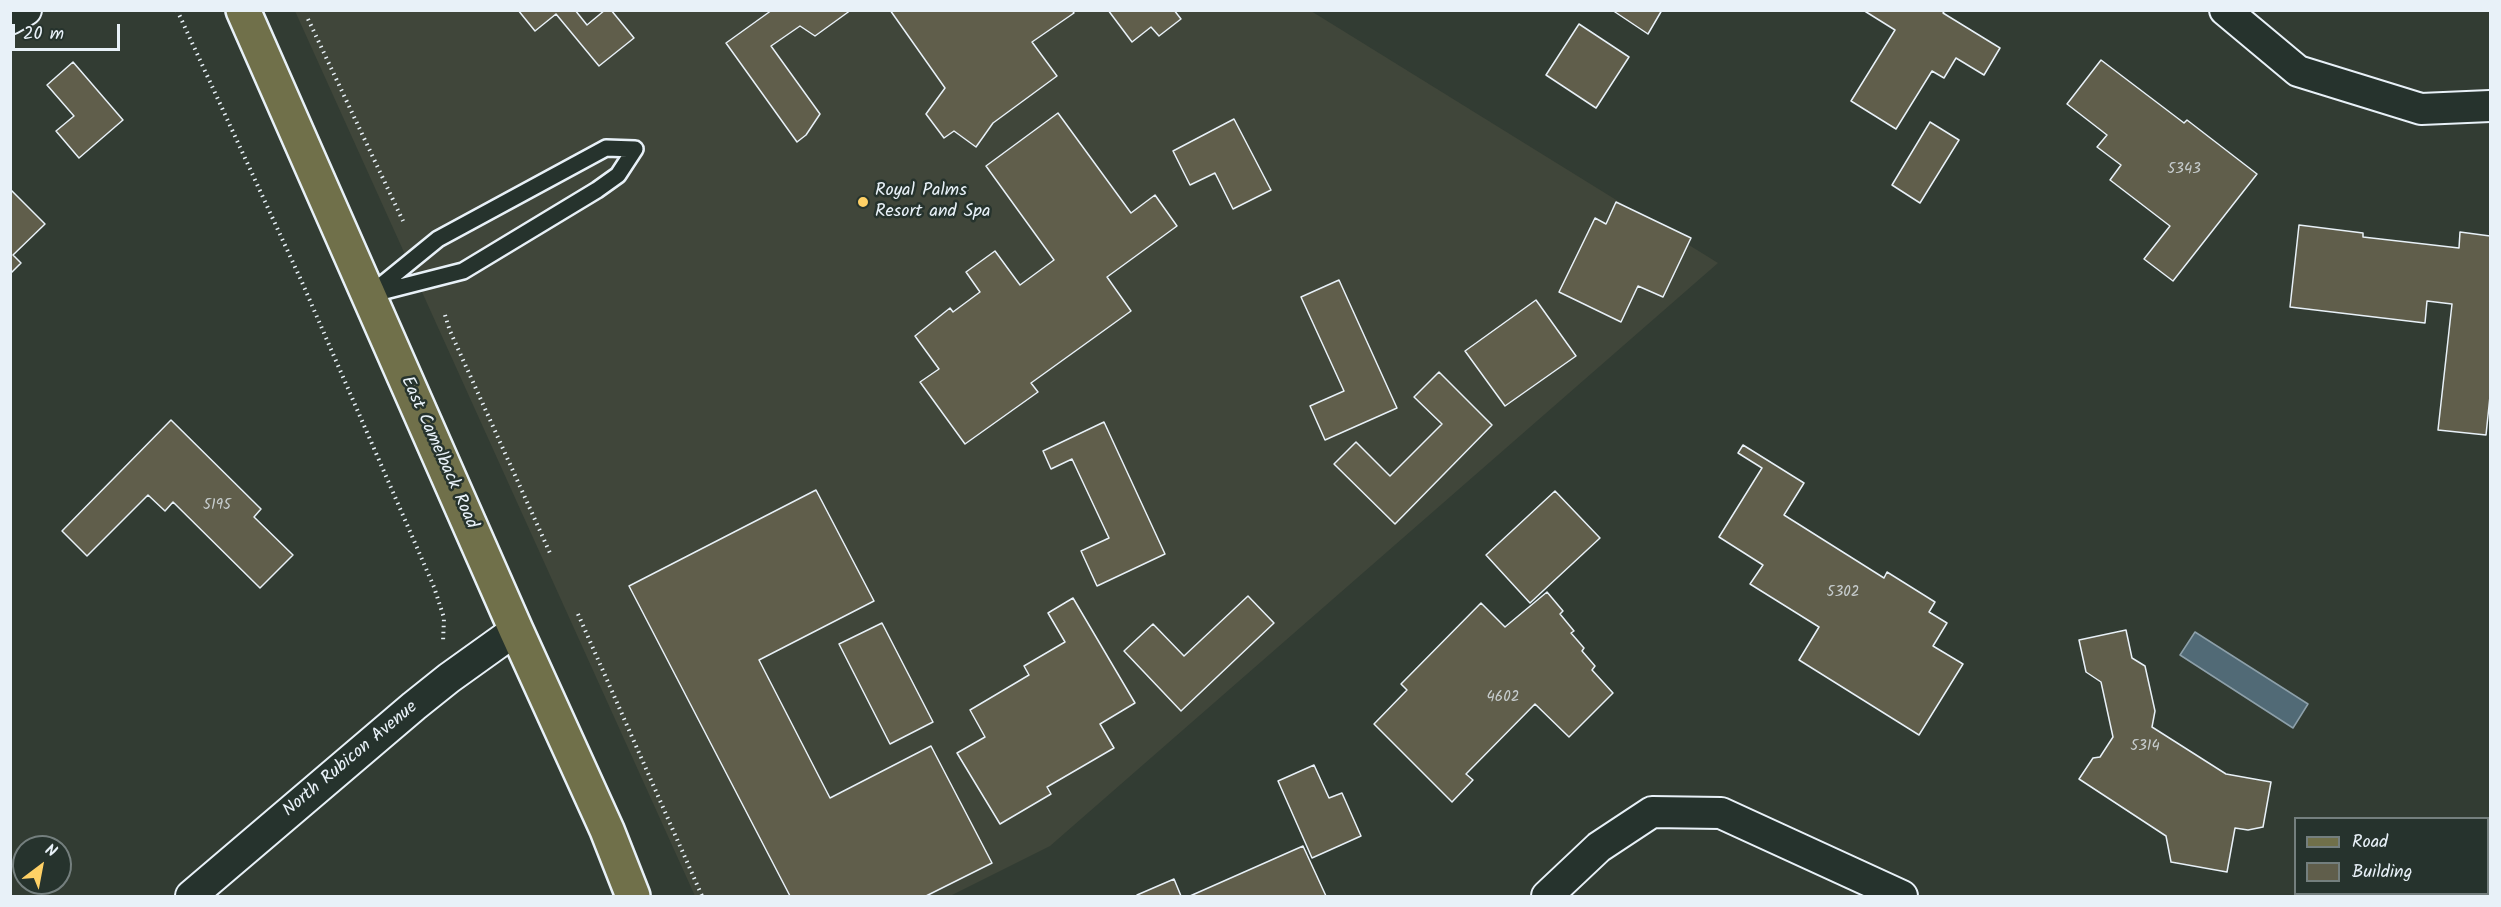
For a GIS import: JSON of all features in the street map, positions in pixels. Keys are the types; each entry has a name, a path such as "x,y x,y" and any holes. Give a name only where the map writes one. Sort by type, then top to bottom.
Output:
{"main road":[{"name":"East Camelback Road","path":"243,10 516,630 607,830 633,897"}],"street":[{"path":"10,19 26,10"},
{"path":"2225,10 2298,71 2421,109 2490,106"},
{"name":"North Rubicon Avenue","path":"191,897 423,699 516,630"},
{"path":"1547,897 1599,848 1652,812 1721,813 1902,897"}],"lane":[{"path":"606,148 635,149 618,176 463,271 369,295 438,239 606,148"}],"path":[{"path":"177,10 301,280 434,587 444,618 443,646"},
{"path":"308,19 403,221"},
{"path":"445,315 450,331 550,553"},
{"path":"578,614 702,897"}],"shaded area":[{"path":"295,11 1311,11 1718,263 1050,846 950,896 695,896"}],"water":[{"path":"2195,632 2308,704 2293,728 2180,655"}],"building":[{"path":"518,10 575,10 587,25 605,10 611,10 634,38 599,66 556,14 535,31"},
{"path":"772,10 851,10 815,36 800,26 771,46 820,114 806,135 797,142 726,43"},
{"path":"890,10 1072,10 1074,13 1032,42 1057,76 993,123 976,147 954,131 944,138 926,114 945,88"},
{"path":"1108,10 1174,10 1181,19 1159,36 1151,27 1132,42"},
{"path":"1612,10 1662,10 1648,34"},
{"path":"1863,10 1945,10 1943,13 2000,48 1984,75 1956,58 1944,78 1932,71 1896,129 1851,101 1895,30"},
{"path":"1579,24 1629,57 1596,108 1546,75"},
{"path":"2101,60 2184,123 2187,120 2257,174 2173,281 2144,259 2170,226 2110,180 2121,165 2097,147 2107,135 2067,104"},
{"path":"73,62 123,120 79,158 56,131 74,116 47,85"},
{"path":"1058,113 1131,213 1155,195 1177,226 1107,277 1131,311 1031,383 1038,392 965,444 920,382 939,369 915,336 950,308 953,312 980,292 966,272 995,251 1020,285 1054,260 986,166"},
{"path":"1234,119 1271,190 1233,209 1215,173 1190,185 1173,151"},
{"path":"1930,122 1959,140 1920,203 1892,185"},
{"path":"10,189 45,224 13,255 21,263 10,274"},
{"path":"1616,202 1691,238 1663,297 1638,286 1621,322 1559,292 1595,218 1606,224"},
{"path":"2299,225 2363,233 2363,237 2459,248 2460,232 2490,236 2490,396 2486,435 2438,430 2452,304 2427,301 2425,323 2290,307"},
{"path":"1339,280 1397,408 1325,440 1310,406 1344,391 1301,297"},
{"path":"1536,300 1576,356 1505,406 1465,351"},
{"path":"1439,372 1492,425 1395,524 1334,464 1356,442 1390,476 1442,424 1414,397"},
{"path":"171,420 261,509 254,517 293,555 260,588 173,502 165,511 148,495 87,556 62,531"},
{"path":"1104,422 1165,554 1097,586 1081,551 1109,538 1072,459 1051,469 1043,451"},
{"path":"1743,445 1804,483 1784,515 1884,578 1887,572 1935,602 1929,612 1947,623 1933,646 1963,664 1919,735 1799,660 1819,627 1750,584 1763,565 1719,537 1762,468 1738,453"},
{"path":"816,490 874,601 759,660 830,798 931,746 992,863 926,896 790,896 629,586"},
{"path":"1555,491 1600,538 1530,603 1486,555"},
{"path":"1547,592 1563,611 1560,614 1574,631 1571,633 1595,666 1592,670 1613,693 1569,737 1535,704 1466,774 1473,780 1452,802 1374,724 1407,690 1401,684 1481,603 1505,627"},
{"path":"1248,596 1274,623 1181,711 1124,651 1153,624 1184,656"},
{"path":"1073,598 1135,703 1100,724 1114,748 1047,787 1051,794 1000,824 957,753 985,737 970,710 1029,675 1024,666 1065,642 1048,613"},
{"path":"882,623 933,722 890,744 839,644"},
{"path":"2126,630 2132,658 2145,666 2155,711 2152,727 2226,774 2271,782 2263,827 2248,830 2235,828 2227,872 2171,862 2166,836 2079,779 2093,758 2100,757 2113,737 2101,682 2086,672 2079,640"},
{"path":"1314,765 1329,798 1342,793 1361,836 1312,858 1278,781"},
{"path":"1303,846 1326,896 1190,896"},
{"path":"1174,879 1181,896 1137,896 1137,895"},
{"path":"2394,895 2462,895 2461,896"}],"place":[{"name":"Royal Palms Resort and Spa","path":"863,202"}]}
